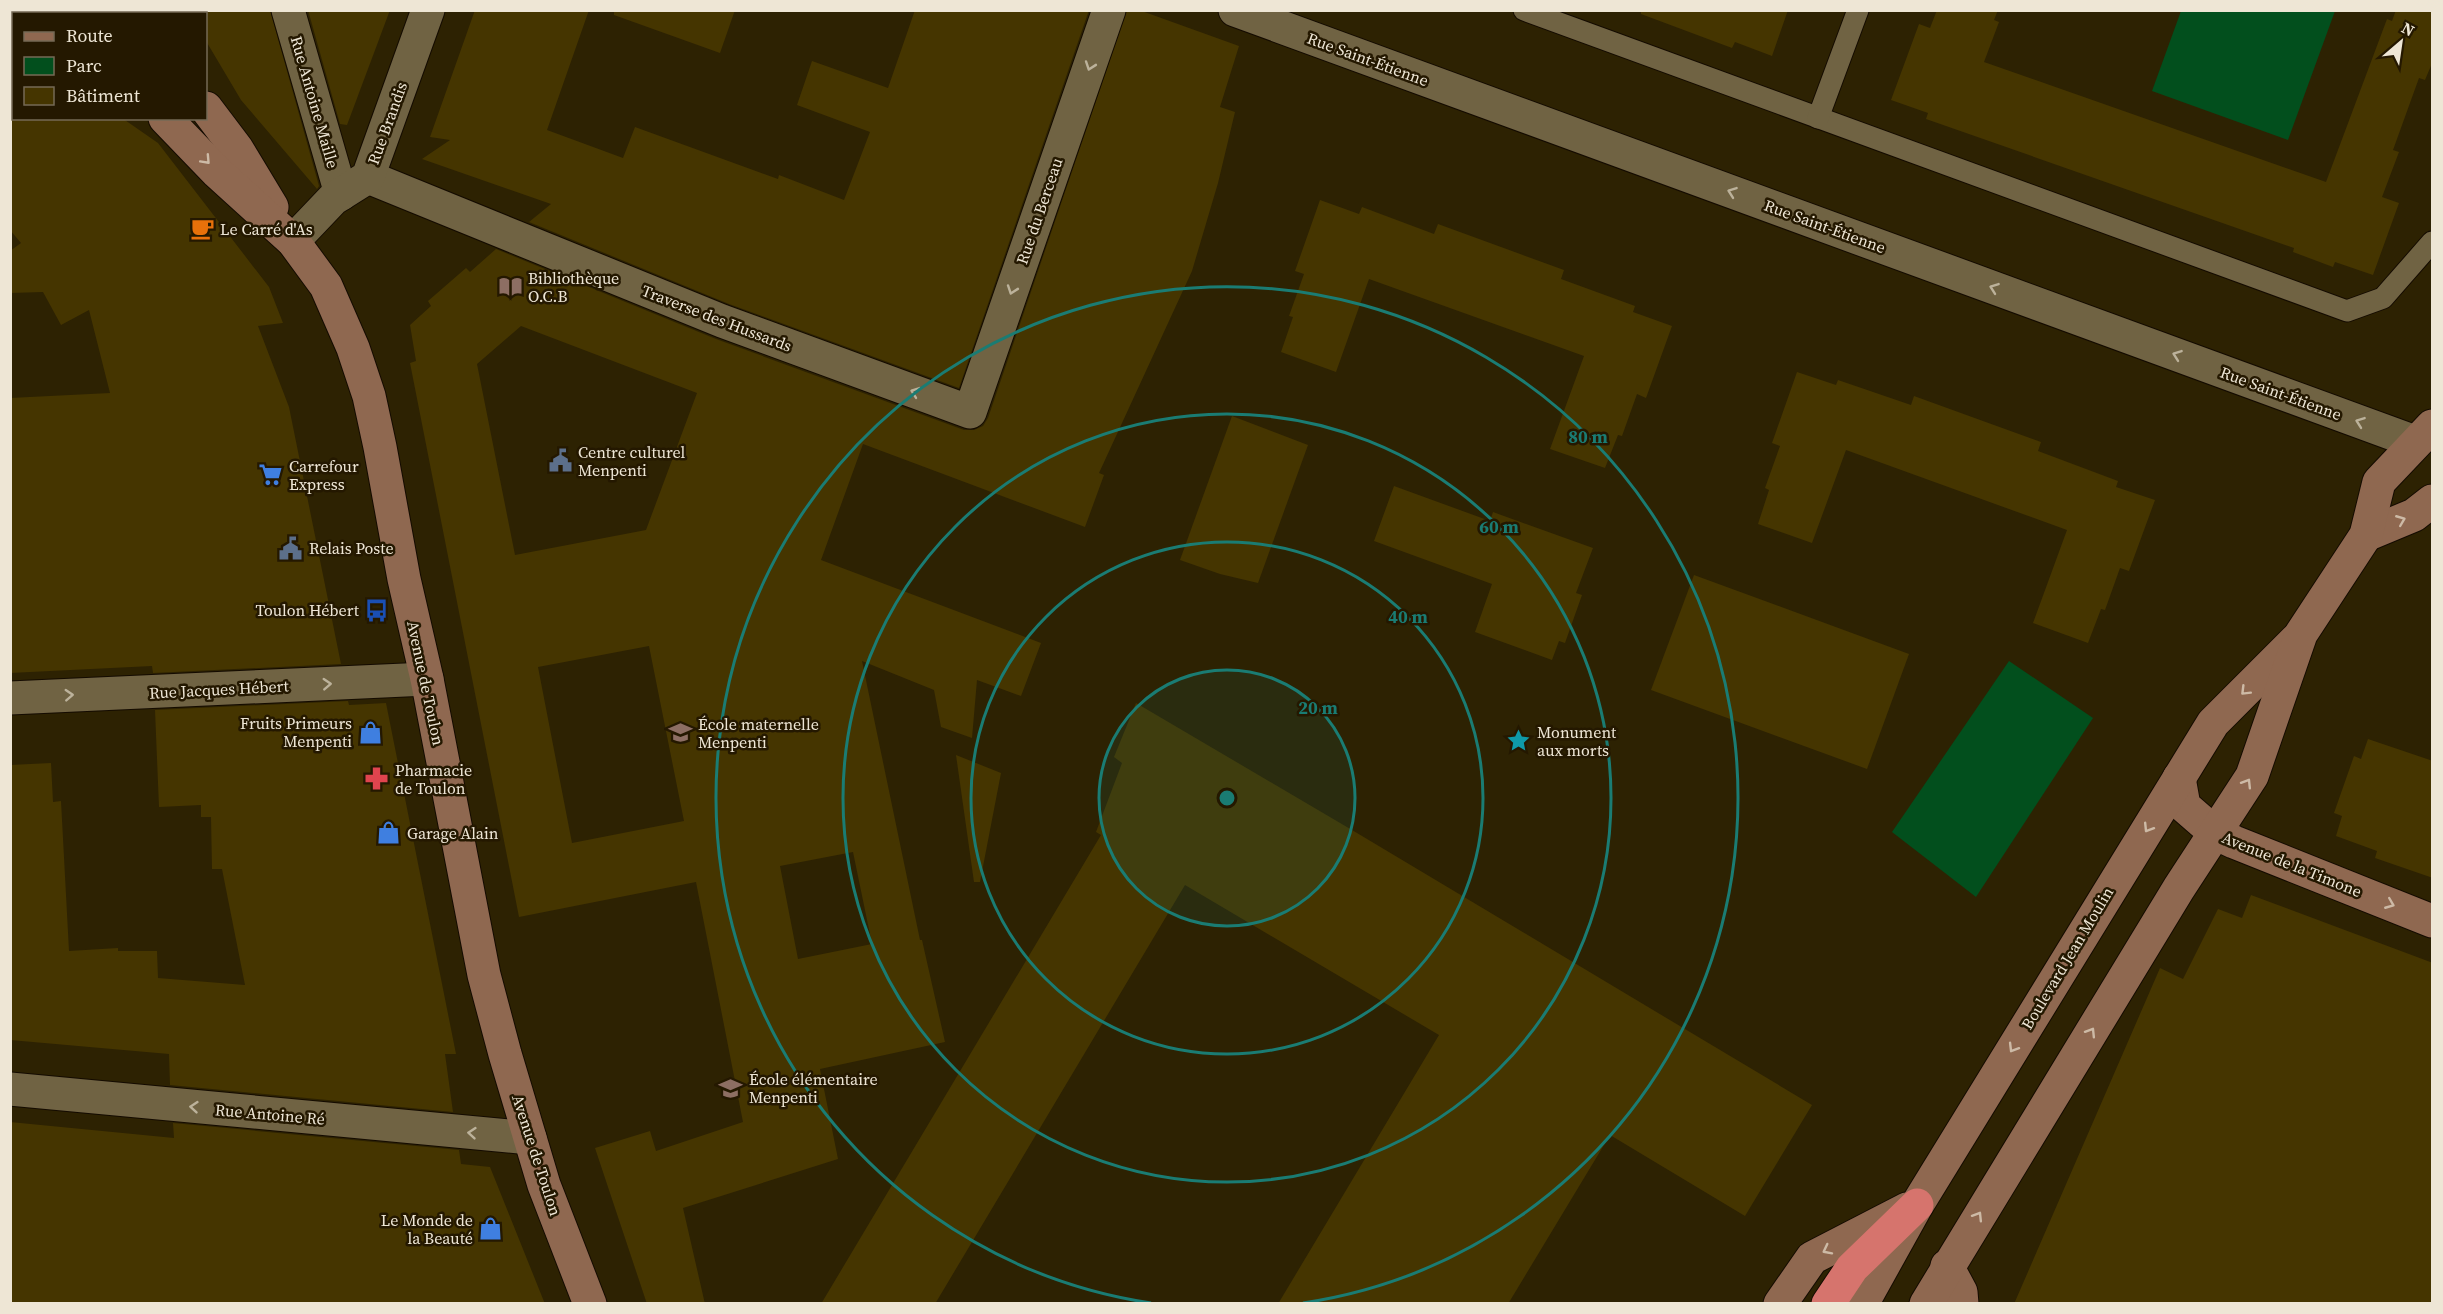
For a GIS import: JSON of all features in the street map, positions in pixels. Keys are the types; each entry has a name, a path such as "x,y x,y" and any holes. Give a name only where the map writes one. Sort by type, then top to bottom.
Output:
{"highway":[{"path":"1828,1304 1852,1268 1917,1204"}],"main road":[{"path":"207,109 237,149 293,241"},
{"name":"Avenue de Toulon","path":"167,120 217,172 293,241 326,286 342,320 369,396 484,975 530,1138 551,1203 590,1304"},
{"name":"Boulevard Jean Moulin","path":"1862,1304 1917,1204 2213,723 2301,634 2366,534 2379,482 2424,434"},
{"path":"2366,534 2414,515 2433,501"},
{"name":"Boulevard Jean Moulin","path":"1926,1304 1947,1266 2215,832 2252,776 2301,634"},
{"name":"Avenue de la Timone","path":"2179,778 2184,806 2215,832 2234,842 2433,921"},
{"path":"1780,1304 1812,1258 1917,1204"},
{"path":"1947,1266 1961,1292 1962,1304"}],"street":[{"name":"Rue Antoine Maille","path":"288,10 354,185"},
{"name":"Rue Brandis","path":"293,241 354,185 428,10"},
{"name":"Rue du Berceau","path":"970,412 1109,10"},
{"name":"Rue Saint-Étienne","path":"1235,10 2424,434"},
{"name":"Traverse des Hussards","path":"354,185 970,412"},
{"name":"Rue Jacques Hébert","path":"10,698 427,679"},
{"name":"Rue Antoine Ré","path":"10,1089 530,1138"}],"lane":[{"path":"1524,10 2347,311 2383,298 2433,242"},
{"path":"1818,118 1858,10"}],"green space":[{"path":"2181,11 2335,11 2288,140 2152,91"},
{"path":"2009,661 2093,718 1976,897 1892,832"}],"building":[{"path":"187,10 270,10 319,186 317,189 241,100 207,43 207,12 188,12"},
{"path":"308,10 390,10 347,125 340,124"},
{"path":"475,10 589,10 547,130 623,158 635,127 778,179 779,175 844,200 870,132 797,105 812,61 888,88 915,10 1089,10 959,388 729,304 529,222 551,204 422,159 450,140 430,137"},
{"path":"614,10 735,10 720,53 614,15"},
{"path":"1127,10 1139,10 1239,46 1220,107 1235,112 1218,183 1192,271 1099,473 1104,475 1085,527 863,444 821,560 1041,643 1021,696 977,680 972,738 941,727 934,690 862,661 920,940 922,940 945,1042 820,1069 838,1159 683,1208 705,1304 647,1304 595,1148 650,1131 656,1151 743,1122 696,882 519,917 410,363 416,361 410,325 431,306 428,301 466,268 470,272 496,249 716,339 964,430 974,430 983,426 988,418","holes":["521,326 697,393 646,530 515,555 477,364","649,646 684,821 572,843 538,667","853,852 872,944 798,959 780,866"]},
{"path":"1641,10 1788,10 1772,56 1735,42 1732,48 1641,14"},
{"path":"1937,10 1998,10 1994,20 1999,22 1984,62 2326,182 2387,19 2392,21 2396,10 2433,10 2433,61 2425,80 2419,78 2393,150 2399,152 2382,197 2399,203 2373,275 2335,262 2333,267 2293,252 2294,248 1926,119 1928,113 1891,100 1919,24 1930,28"},
{"path":"10,118 12,120 125,120 158,143 269,287 283,323 258,326 289,407 341,664 153,673 152,666 10,673 10,398 110,393 89,310 61,325 43,292 10,293 10,251 21,243 10,230"},
{"path":"1320,200 1359,214 1362,207 1434,234 1438,224 1564,270 1561,279 1635,306 1633,312 1672,326 1646,398 1637,394 1622,436 1618,435 1605,468 1550,449 1584,356 1369,279 1336,372 1281,352 1293,317 1289,316 1304,274 1295,271"},
{"path":"1797,372 1836,385 1838,380 1911,405 1914,396 2041,442 2038,451 2118,481 2116,487 2155,500 2129,571 2120,568 2105,610 2101,609 2088,643 2033,623 2067,530 1846,450 1812,543 1758,524 1769,490 1765,488 1780,446 1772,443"},
{"path":"1232,416 1308,445 1258,583 1220,574 1180,560"},
{"path":"1394,486 1490,521 1493,512 1593,548 1576,593 1582,595 1565,643 1559,641 1552,660 1475,632 1492,584 1374,541"},
{"path":"1694,575 1909,654 1867,769 1651,690"},
{"path":"348,701 349,705 386,703 456,1054 445,1054 453,1112 170,1085 169,1054 10,1040 10,765 51,763 53,802 61,801 69,951 118,948 118,951 157,951 158,978 245,985 222,869 212,869 211,817 201,817 201,805 159,807 155,710"},
{"path":"1136,703 1812,1105 1745,1216 1610,1135 1508,1304 1278,1304 1439,1035 1185,885 935,1304 821,1304 1101,835 1096,832 1122,763 1114,757"},
{"path":"2368,739 2433,761 2433,878 2375,858 2377,851 2336,836 2342,816 2334,813 2354,756 2361,759"},
{"path":"956,755 1001,773 980,882 974,882"},
{"path":"2251,895 2433,963 2433,1304 2014,1304 2160,968 2183,979 2218,909 2242,918"},
{"path":"10,1122 174,1138 173,1123 459,1150 461,1164 490,1167 545,1304 10,1304"}],"place":[{"name":"Le Carré d'As","path":"202,229"},
{"name":"Bibliothèque O.C.B","path":"510,287"},
{"name":"Centre culturel Menpenti","path":"560,461"},
{"name":"Carrefour Express","path":"271,475"},
{"name":"Relais Poste","path":"291,548"},
{"name":"Toulon Hébert","path":"377,610"},
{"name":"Fruits Primeurs Menpenti","path":"370,732"},
{"name":"École maternelle Menpenti","path":"680,733"},
{"name":"Monument aux morts","path":"1519,741"},
{"name":"Pharmacie de Toulon","path":"377,779"},
{"name":"Garage Alain","path":"389,833"},
{"name":"École élémentaire Menpenti","path":"731,1088"},
{"name":"Le Monde de la Beauté","path":"491,1229"}]}
